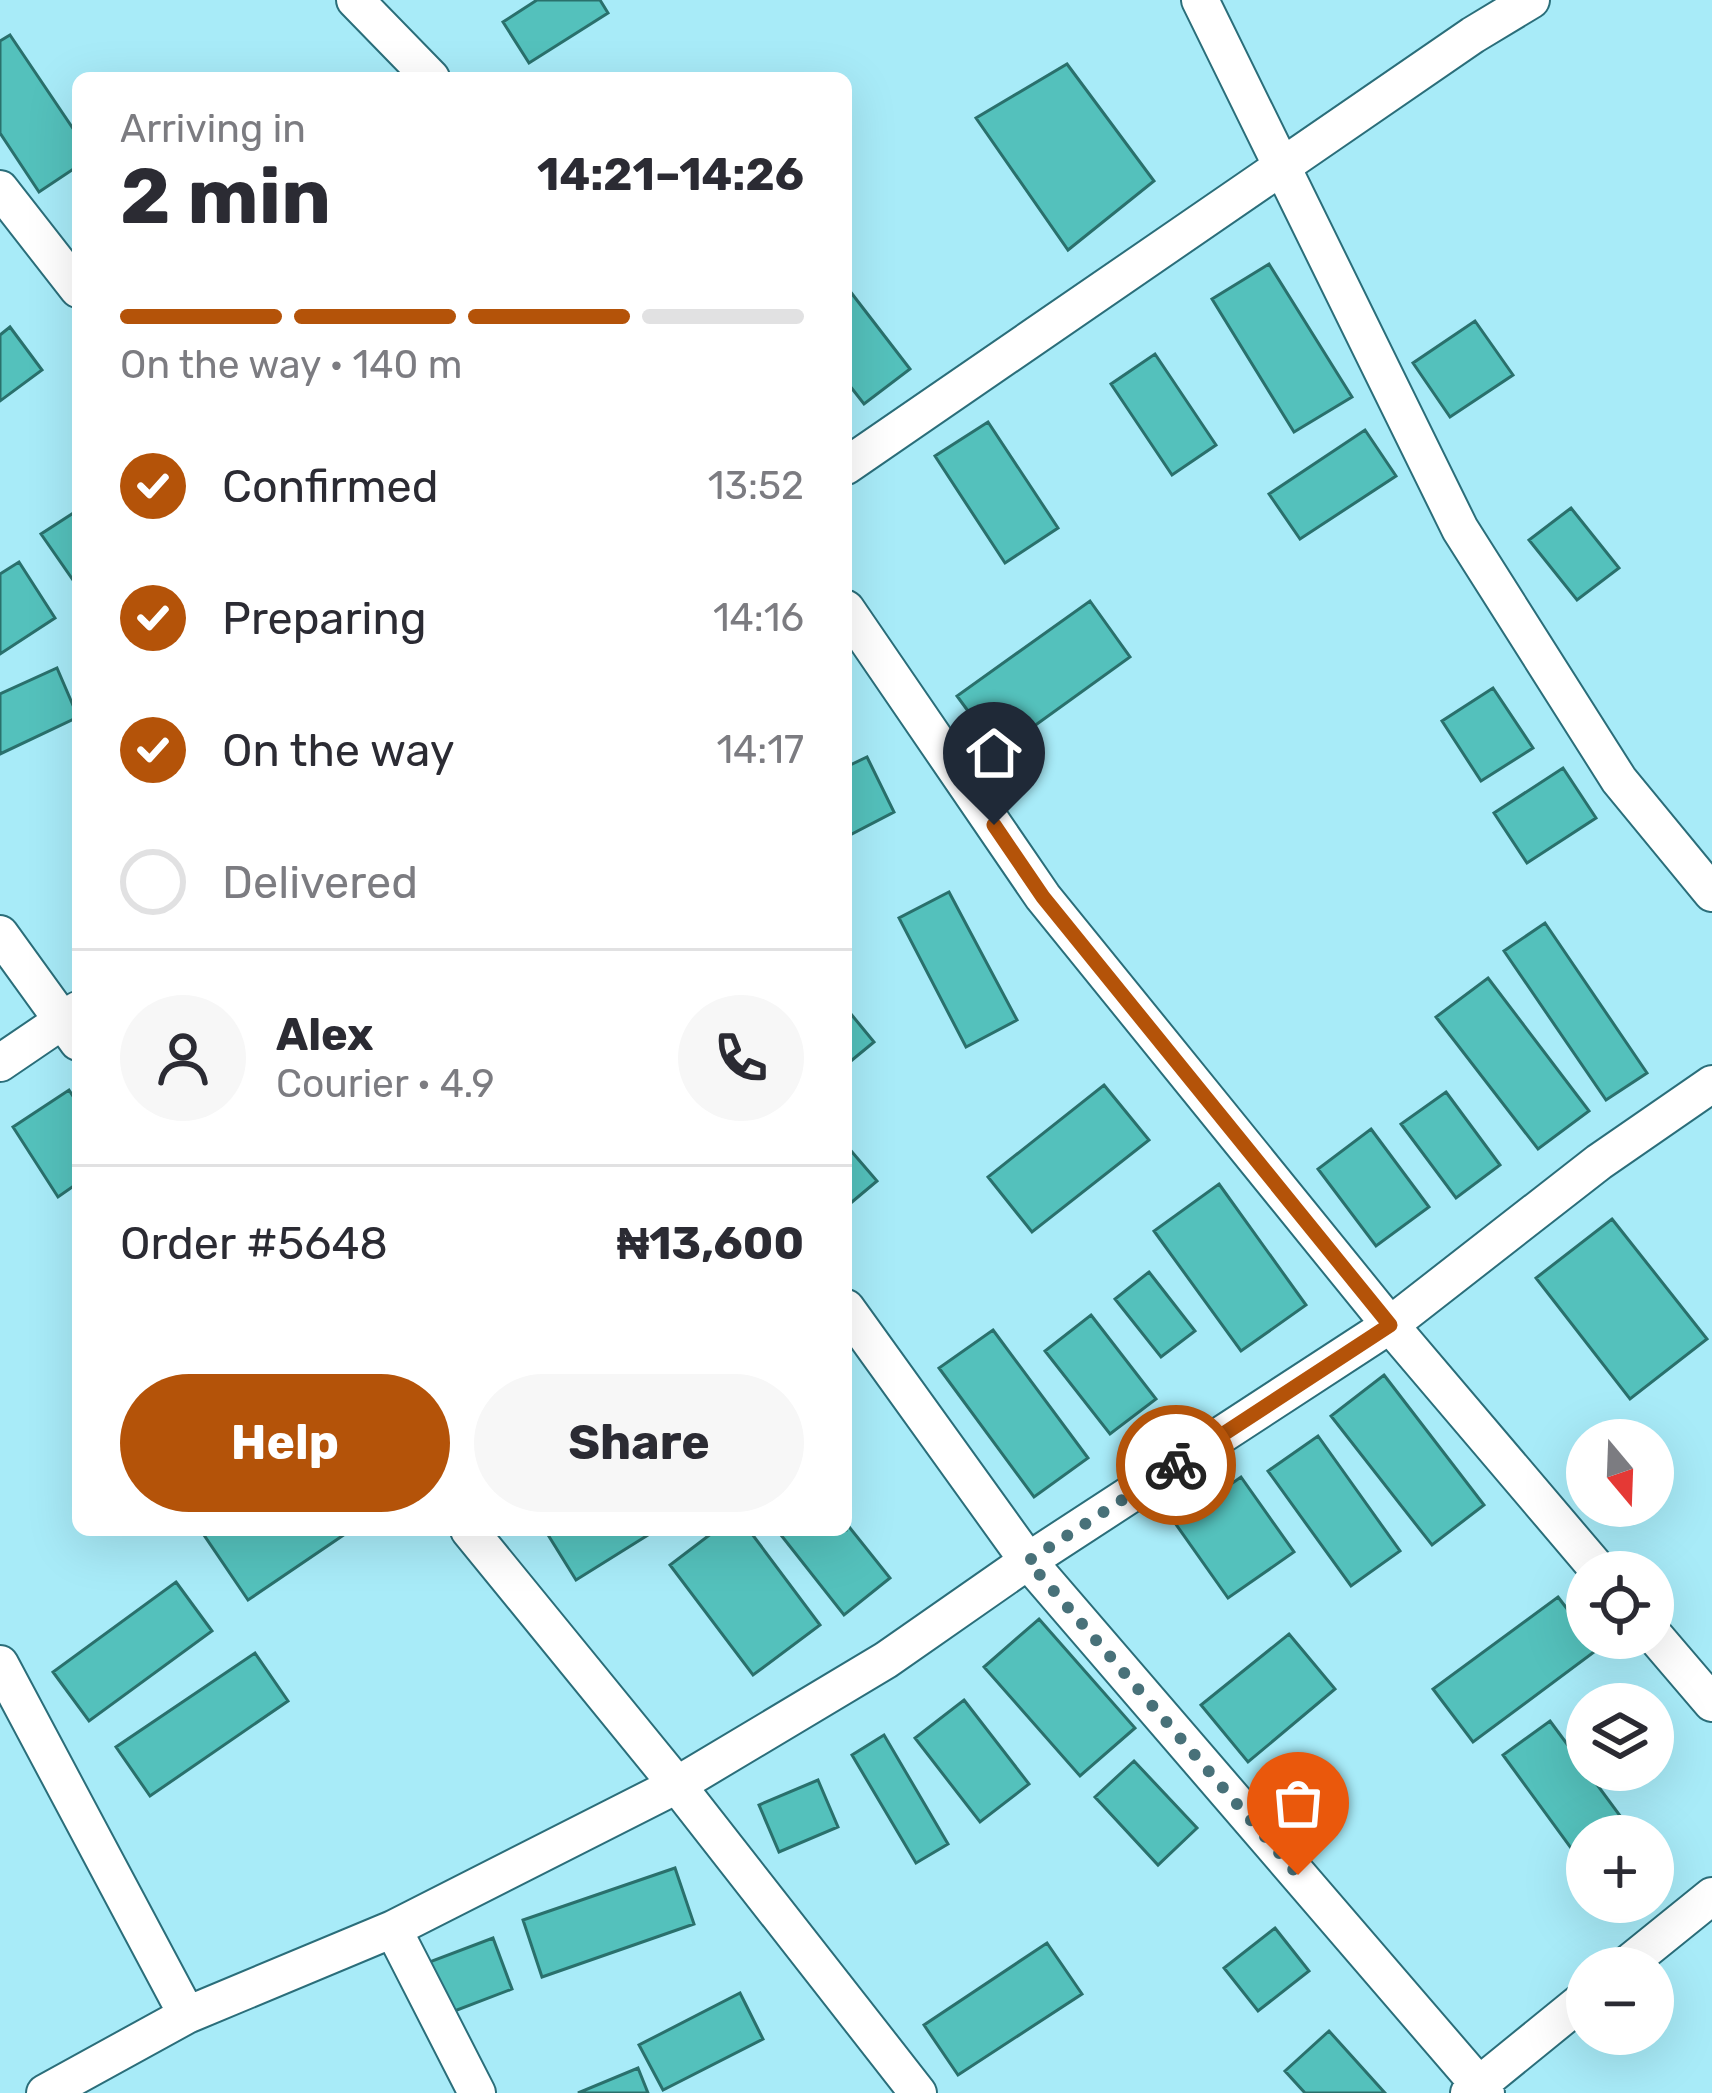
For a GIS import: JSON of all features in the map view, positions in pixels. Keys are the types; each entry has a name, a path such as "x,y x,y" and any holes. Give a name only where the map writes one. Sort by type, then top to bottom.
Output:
{"street":[{"path":"355,0 425,72"},
{"path":"1200,0 1460,529 1618,780 1712,893"},
{"path":"852,462 1473,35 1531,0"},
{"path":"0,189 72,281"},
{"path":"852,618 1043,897 1390,1325 1582,1551"},
{"path":"0,934 72,1023"},
{"path":"0,1063 72,1025"},
{"path":"45,2093 187,2015 393,1929 677,1785 886,1660 1028,1561 1390,1325 1599,1162 1712,1084"},
{"path":"852,1316 1028,1561 1478,2090 1566,2015"},
{"path":"474,1536 918,2093"},
{"path":"1674,1659 1712,1703"},
{"path":"0,1664 187,2015"},
{"path":"1649,1947 1712,1896"},
{"path":"393,1929 477,2093"}],"building":[{"path":"537,0 600,0 608,13 529,63 503,22"},
{"path":"10,35 72,127 72,170 39,192 0,133 0,41"},
{"path":"1067,64 1154,181 1068,250 976,118"},
{"path":"1269,264 1352,397 1294,432 1212,299"},
{"path":"852,294 910,369 864,404 852,389"},
{"path":"1475,321 1513,375 1450,417 1413,363"},
{"path":"10,327 42,370 0,401 0,335"},
{"path":"1155,354 1216,445 1172,475 1111,384"},
{"path":"988,422 1058,528 1005,563 935,456"},
{"path":"1365,430 1396,476 1300,539 1269,494"},
{"path":"1571,508 1619,568 1577,600 1529,540"},
{"path":"72,514 72,579 41,534"},
{"path":"19,562 55,618 0,654 0,574"},
{"path":"1090,601 1130,657 998,752 957,696"},
{"path":"57,668 72,703 72,720 0,754 0,694"},
{"path":"1493,688 1533,748 1481,781 1442,721"},
{"path":"867,757 894,812 852,834 852,764"},
{"path":"1563,768 1596,818 1527,863 1494,813"},
{"path":"949,892 1017,1020 966,1047 899,918"},
{"path":"1545,923 1647,1073 1606,1100 1504,951"},
{"path":"1488,978 1589,1111 1538,1149 1436,1017"},
{"path":"852,1015 874,1042 852,1060"},
{"path":"1104,1085 1149,1140 1032,1232 988,1177"},
{"path":"69,1090 72,1187 58,1197 13,1127"},
{"path":"1446,1092 1500,1165 1456,1198 1401,1124"},
{"path":"1371,1129 1429,1207 1376,1246 1318,1169"},
{"path":"852,1152 877,1181 852,1202"},
{"path":"1219,1184 1306,1305 1241,1351 1154,1231"},
{"path":"1612,1219 1707,1339 1630,1399 1536,1278"},
{"path":"1149,1272 1195,1331 1161,1357 1115,1299"},
{"path":"1091,1315 1156,1399 1110,1434 1045,1351"},
{"path":"993,1330 1088,1458 1034,1497 939,1368"},
{"path":"1384,1375 1484,1505 1432,1545 1331,1416"},
{"path":"1318,1436 1400,1551 1351,1586 1268,1471"},
{"path":"1241,1477 1294,1552 1228,1598 1175,1523"},
{"path":"852,1530 890,1578 844,1615 782,1536 852,1536"},
{"path":"205,1536 342,1536 248,1600"},
{"path":"549,1536 646,1536 576,1580"},
{"path":"708,1536 753,1536 820,1625 753,1675 670,1565"},
{"path":"176,1582 212,1631 89,1721 53,1672"},
{"path":"1558,1597 1566,1607 1566,1659 1585,1659 1473,1742 1433,1689"},
{"path":"1039,1619 1135,1728 1080,1776 984,1667"},
{"path":"1289,1634 1335,1689 1248,1762 1201,1705"},
{"path":"255,1653 288,1701 150,1796 116,1747"},
{"path":"964,1700 1029,1784 980,1822 915,1738"},
{"path":"1550,1721 1566,1743 1566,1791 1602,1791 1619,1815 1566,1815 1566,1841 1503,1755"},
{"path":"884,1735 948,1844 916,1863 852,1755"},
{"path":"1134,1761 1197,1828 1158,1865 1095,1797"},
{"path":"818,1780 838,1827 779,1852 759,1805"},
{"path":"675,1868 694,1924 542,1977 523,1920"},
{"path":"1275,1928 1309,1971 1258,2011 1224,1968"},
{"path":"493,1938 512,1989 444,2015 424,1964"},
{"path":"1047,1943 1082,1994 958,2075 924,2025"},
{"path":"740,1993 763,2039 663,2090 639,2045"},
{"path":"1329,2031 1385,2093 1305,2093 1285,2071"},
{"path":"638,2068 648,2093 578,2093"}],"way so far":[{"path":"1176,1465 1028,1561 1298,1875"}],"route":[{"path":"994,825 1043,897 1390,1325 1176,1465"}]}
